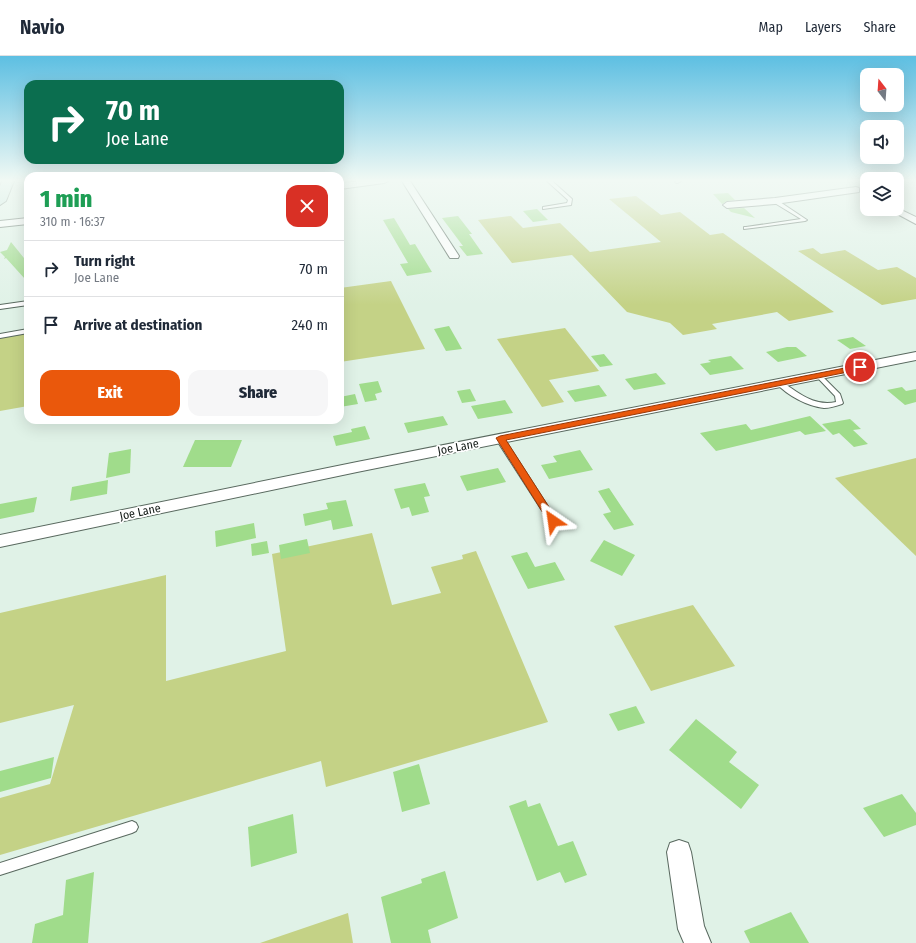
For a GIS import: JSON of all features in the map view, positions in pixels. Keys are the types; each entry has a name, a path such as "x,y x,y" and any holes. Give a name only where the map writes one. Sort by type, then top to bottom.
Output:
{"street":[{"path":"0,224 15,222"},
{"path":"432,222 454,256"},
{"name":"Joe Lane","path":"0,541 500,438 916,356"},
{"path":"679,852 691,929 698,943"}],"lane":[{"path":"746,228 787,222"},
{"path":"0,307 24,304"},
{"path":"0,336 24,332"},
{"path":"778,383 818,406 831,406 840,403 838,395 818,375"},
{"path":"500,438 553,521"},
{"path":"0,869 132,827"}],"green space":[{"path":"480,222 517,222 523,228 560,223 590,252 661,242 637,222 694,222 710,235 723,233 834,312 789,321 777,312 712,324 717,329 683,335 670,323 627,312 572,255 512,263"},
{"path":"813,248 821,254 845,250 878,270 897,267 916,278 916,299 882,305 798,251"},
{"path":"391,281 425,349 344,361 344,287"},
{"path":"565,328 599,371 549,380 564,402 542,407 497,339"},
{"path":"24,334 24,407 0,411 0,337"},
{"path":"916,458 916,556 835,478"},
{"path":"372,533 392,605 441,593 431,567 463,559 462,555 476,551 548,722 326,787 321,761 0,855 0,798 50,784 74,705 0,723 0,613 166,575 166,681 286,651 272,554"},
{"path":"693,605 735,666 651,691 614,626"},
{"path":"348,913 353,943 260,943"}],"building":[{"path":"384,222 397,222 410,245 415,244 432,272 407,276 400,264 408,263"},
{"path":"445,222 463,222 472,234 469,234 483,254 467,256 459,246 463,246"},
{"path":"11,242 24,258 24,278 6,258 4,259 5,257 0,252 7,250"},
{"path":"449,326 462,349 446,351 434,329"},
{"path":"853,337 866,346 850,349 837,340"},
{"path":"787,347 796,347 807,356 778,362 766,352"},
{"path":"604,354 613,365 600,367 591,356"},
{"path":"731,356 744,369 710,375 700,364 711,362 708,360"},
{"path":"656,373 666,384 634,390 625,379"},
{"path":"378,381 382,392 375,394 377,400 365,402 359,384"},
{"path":"599,385 607,396 575,402 567,391"},
{"path":"902,387 906,391 916,389 916,402 905,405 887,390"},
{"path":"470,389 476,401 462,403 457,391"},
{"path":"355,394 358,404 344,406 344,396"},
{"path":"505,400 513,413 478,419 471,406"},
{"path":"443,416 448,425 408,433 404,423"},
{"path":"810,416 826,431 805,435 800,431 716,451 700,433 746,424 751,430"},
{"path":"850,419 861,429 853,430 868,444 854,447 839,433 833,435 822,424"},
{"path":"365,426 370,439 336,446 333,436 352,432 351,429"},
{"path":"195,440 242,440 231,467 183,467"},
{"path":"131,449 130,473 106,478 109,453"},
{"path":"580,450 593,470 549,479 541,465 557,462 553,456"},
{"path":"498,468 506,482 467,491 460,476"},
{"path":"108,480 107,494 70,501 72,487"},
{"path":"425,483 430,496 424,497 429,512 412,516 409,507 401,509 394,489"},
{"path":"609,488 634,525 614,530 603,514 611,512 598,491"},
{"path":"37,497 34,512 0,519 0,504"},
{"path":"346,500 353,526 333,530 331,520 305,526 303,514 328,509 326,503"},
{"path":"254,523 256,538 216,547 215,531"},
{"path":"307,539 310,553 281,559 279,545"},
{"path":"604,540 635,555 622,576 590,561"},
{"path":"267,541 269,553 252,556 251,544"},
{"path":"527,552 535,567 555,562 565,580 528,589 511,556"},
{"path":"636,706 645,723 618,731 609,714"},
{"path":"696,719 737,752 729,762 759,785 741,809 669,750"},
{"path":"54,757 51,778 0,792 0,771"},
{"path":"419,764 430,804 402,812 393,772"},
{"path":"902,794 916,813 916,825 884,837 863,808"},
{"path":"526,800 528,807 540,803 558,846 573,841 587,875 565,883 560,872 537,881 509,806"},
{"path":"293,814 297,853 251,867 248,827"},
{"path":"445,871 458,918 428,930 431,943 391,943 381,897 422,883 421,879"},
{"path":"94,872 88,943 32,943 35,924 63,915 66,880"},
{"path":"791,912 809,943 750,943 744,931"}],"route":[{"path":"553,521 500,438 860,367"}]}
